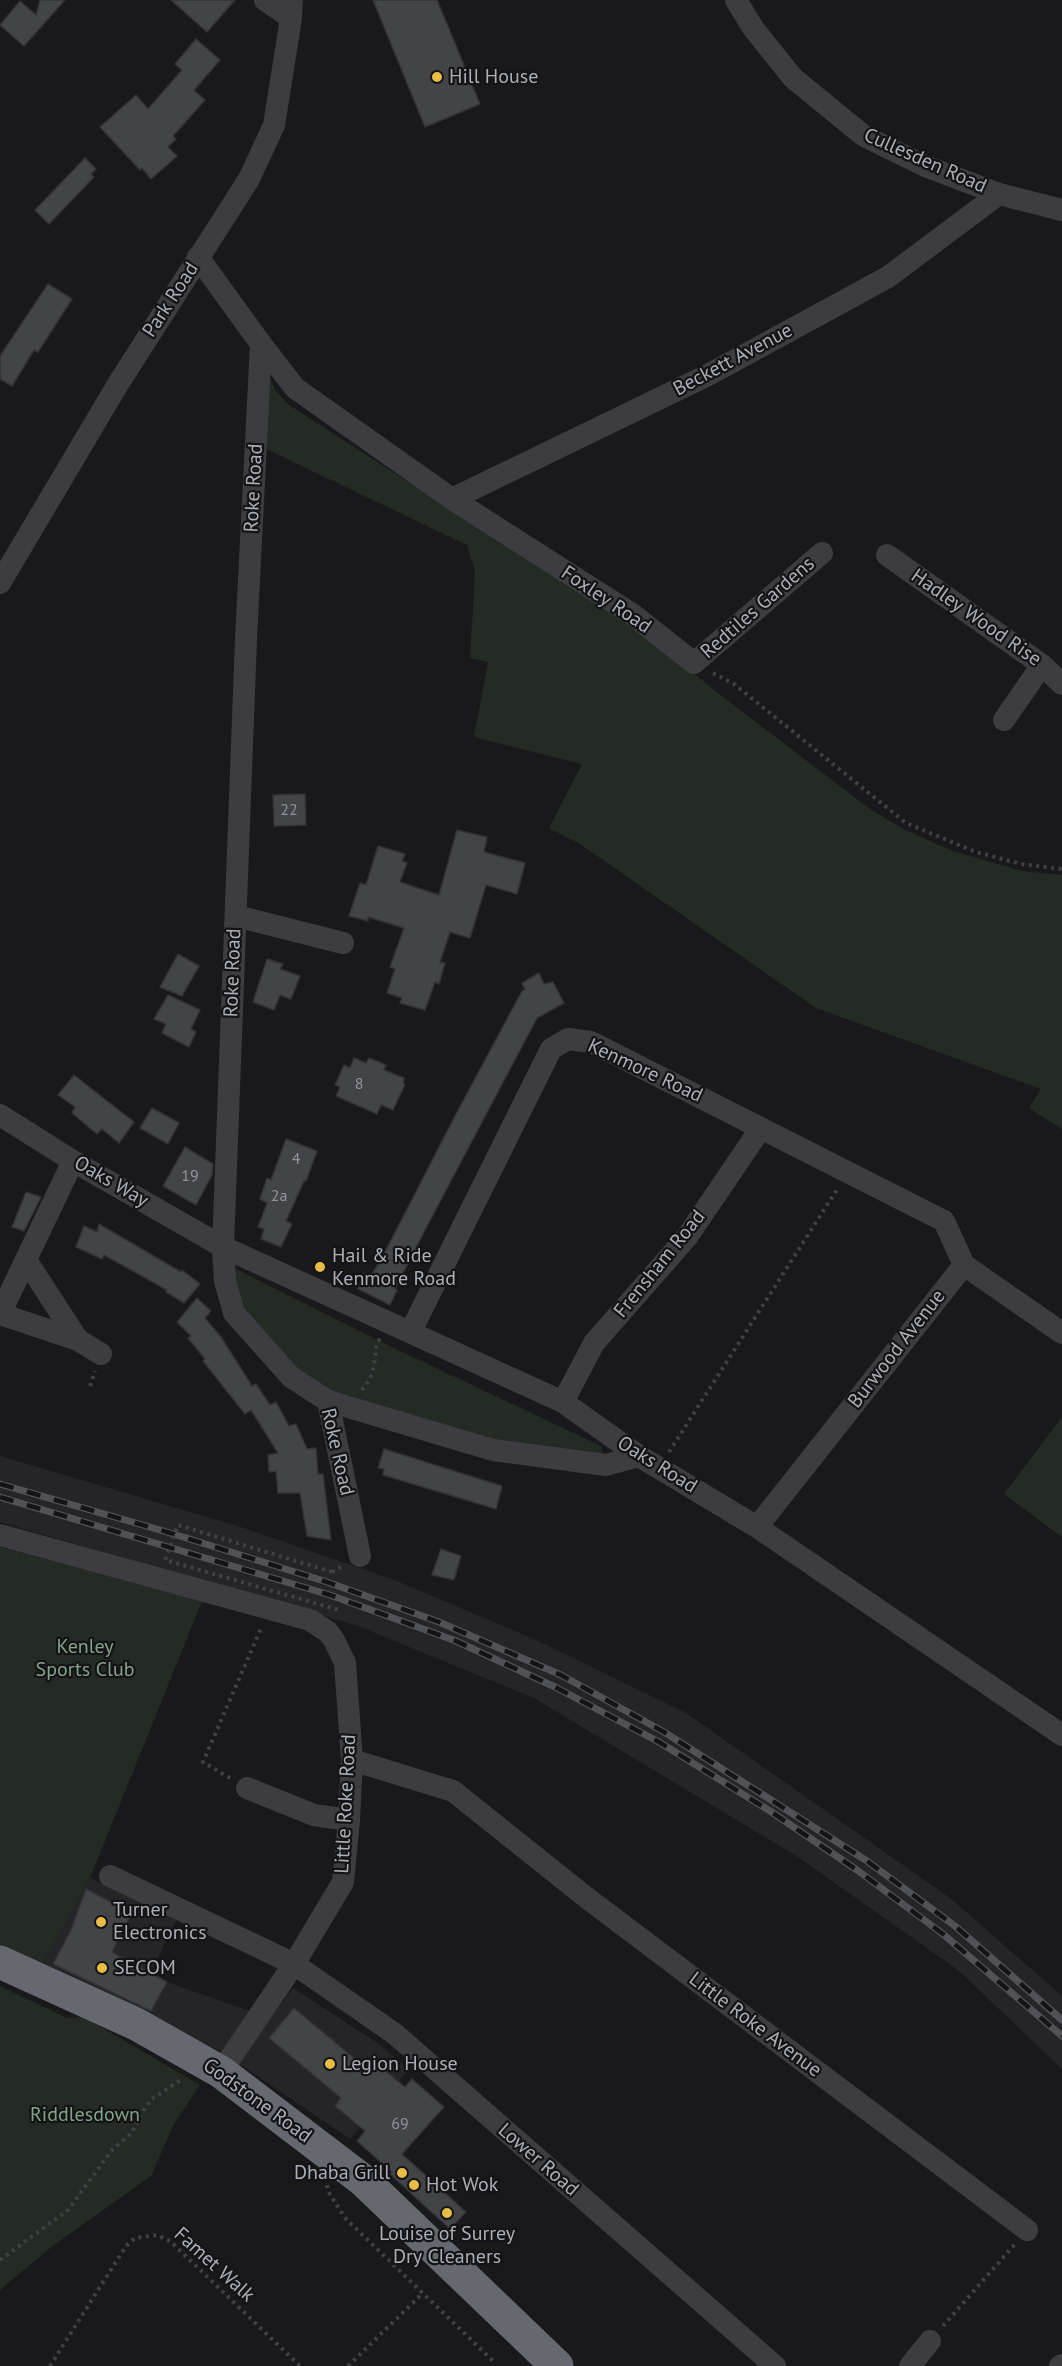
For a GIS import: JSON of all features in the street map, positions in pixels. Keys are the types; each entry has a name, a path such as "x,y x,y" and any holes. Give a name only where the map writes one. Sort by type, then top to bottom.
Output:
{"highway":[{"name":"Godstone Road","path":"0,1962 136,2024 215,2069 364,2181 556,2366"}],"street":[{"path":"264,0 291,9"},
{"name":"Cullesden Road","path":"736,0 753,28 793,78 864,136 925,166 999,194 1062,210"},
{"name":"Park Road","path":"0,583 117,384 249,179 274,125 291,9"},
{"name":"Beckett Avenue","path":"452,499 708,375 888,278 999,194"},
{"name":"Foxley Road","path":"198,257 295,388 452,499 632,614 694,663"},
{"name":"Roke Road","path":"261,344 223,1247 225,1281 234,1313 291,1377 328,1401 360,1556"},
{"name":"Redtiles Gardens","path":"694,663 822,553"},
{"name":"Hadley Wood Rise","path":"887,555 1042,665 1062,684"},
{"path":"1004,720 1042,665"},
{"path":"236,916 343,943"},
{"name":"Kenmore Road","path":"411,1331 551,1049 568,1039 591,1042 944,1221 964,1265"},
{"name":"Oaks Way","path":"0,1115 73,1161 223,1247"},
{"name":"Frensham Road","path":"562,1402 594,1343 687,1237 761,1128"},
{"path":"73,1161 0,1314 78,1340 101,1353"},
{"name":"Oaks Road","path":"223,1247 562,1402 639,1456 757,1527 1062,1735"},
{"path":"26,1260 78,1340"},
{"path":"964,1265 1062,1333"},
{"name":"Burwood Avenue","path":"757,1527 964,1265"},
{"path":"328,1401 493,1450 606,1465 639,1456"},
{"name":"Little Roke Road","path":"0,1535 310,1620 328,1632 345,1663 352,1760 343,1882 294,1964 215,2069"},
{"name":"Little Roke Avenue","path":"352,1760 453,1791 587,1898 1027,2230"},
{"path":"247,1788 314,1815 349,1820"},
{"name":"Lower Road","path":"110,1876 294,1964 395,2034 775,2366"},
{"path":"910,2366 930,2341"}],"path":[{"path":"694,663 734,684 906,823 976,852 1021,864 1062,869"},
{"path":"659,1468 848,1172"},
{"path":"370,1379 379,1341"},
{"path":"332,1572 178,1525 165,1560 339,1610"},
{"path":"247,1788 203,1762 258,1639"},
{"path":"0,2260 68,2210 112,2150 132,2133 140,2115 152,2099 170,2087 215,2069"},
{"path":"319,2146 328,2191 345,2218 493,2361"},
{"path":"930,2341 1027,2230"},
{"name":"Famet Walk","path":"50,2366 126,2246 135,2238 157,2235 170,2241 300,2366"},
{"path":"348,2366 423,2293"}],"shaded area":[{"path":"0,1456 241,1527 397,1581 536,1640 686,1713 950,1898 1062,1996 1062,2069 958,1970 798,1857 534,1698 358,1626 0,1522"},
{"path":"90,1878 177,1919 150,1973 167,1982 244,2009 272,2016 293,1988 379,2044 409,2069 350,2139 222,2052 42,1965"}],"green space":[{"path":"263,363 275,390 289,405 450,509 627,618 719,694 870,809 905,830 953,851 1022,871 1062,875 1062,1129 1029,1108 1041,1089 816,1008 580,844 549,828 582,764 474,737 488,662 470,658 475,572 467,545 262,447"},
{"path":"224,1263 379,1341 601,1446 606,1465 328,1401 234,1313"},
{"path":"1062,1417 1062,1537 1004,1494"},
{"name":"Kenley Sports Club","path":"0,1547 202,1601 90,1878 42,1965 0,1947"},
{"name":"Riddlesdown","path":"0,1986 67,2018 84,2017 200,2085 174,2124 151,2176 50,2248 0,2290"}],"building":[{"path":"40,0 65,0 24,46 0,25 20,1 36,15"},
{"path":"171,0 235,0 207,32"},
{"name":"Hill House","path":"373,0 437,0 480,104 425,127"},
{"path":"196,39 220,60 194,90 205,100 173,136 176,139 168,147 177,156 151,179 100,127 136,95 148,109 182,70 175,64"},
{"path":"85,158 96,169 91,174 94,177 49,224 35,210"},
{"path":"48,284 72,299 38,352 34,350 12,386 0,379 0,356"},
{"path":"305,794 306,825 274,826 273,795"},
{"path":"457,830 487,837 484,852 525,863 517,894 486,885 470,938 450,932 440,962 445,963 439,984 435,982 425,1010 400,1003 402,998 387,993 395,969 390,967 404,928 368,917 368,921 349,916 360,883 366,885 378,846 405,854 402,861 407,863 400,882 439,895"},
{"path":"178,954 199,966 182,996 160,987"},
{"path":"267,959 283,964 280,969 300,976 291,999 280,995 274,1010 253,1002"},
{"path":"539,973 544,984 553,982 564,1003 537,1018 425,1230 395,1289 397,1290 390,1305 358,1289 364,1273 371,1276 386,1250 455,1116 522,991 525,990 522,983"},
{"path":"168,995 200,1010 191,1029 196,1032 189,1047 162,1033 166,1024 154,1019"},
{"path":"354,1058 366,1063 369,1058 386,1065 384,1070 404,1078 403,1083 405,1084 393,1110 381,1105 377,1114 336,1096 340,1087 335,1085 344,1065 350,1068"},
{"path":"74,1075 134,1122 119,1143 102,1129 97,1134 72,1113 75,1107 58,1095"},
{"path":"152,1108 179,1123 168,1144 140,1128"},
{"path":"286,1139 317,1151 306,1181 286,1221 292,1224 281,1247 261,1239 264,1229 258,1227 267,1203 260,1199 267,1178 271,1180"},
{"path":"185,1147 213,1164 212,1175 196,1205 163,1186"},
{"path":"26,1192 41,1197 24,1231 12,1227"},
{"path":"99,1224 181,1272 182,1270 200,1284 184,1303 166,1292 167,1290 104,1255 102,1259 76,1247 84,1226 97,1232"},
{"path":"197,1298 211,1311 205,1318 221,1337 252,1386 256,1384 270,1405 276,1402 289,1426 296,1424 307,1449 316,1448 318,1474 323,1474 331,1540 307,1536 300,1493 278,1493 276,1471 269,1472 268,1455 278,1453 251,1410 245,1414 203,1361 205,1359 188,1338 191,1336 177,1322"},
{"path":"384,1449 502,1486 496,1509 383,1475 384,1469 378,1468"},
{"path":"441,1549 461,1556 454,1580 432,1575"},
{"name":"SECOM","path":"86,1889 132,1913 112,1952 167,1982 151,2011 53,1964 71,1930"},
{"path":"294,2008 366,2068 372,2060 405,2087 412,2079 444,2107 402,2154 466,2212 450,2229 357,2141 365,2131 335,2106 341,2098 269,2038"}],"railway":[{"path":"0,1484 167,1532 327,1582 439,1622 561,1675 664,1732 867,1861 955,1926 1062,2020"},
{"path":"0,1497 330,1595 456,1641 555,1687 659,1742 770,1811 857,1870 943,1934 1062,2036"}],"place":[{"name":"Hill House","path":"437,77"},
{"name":"Hail & Ride Kenmore Road","path":"320,1267"},
{"name":"Turner Electronics","path":"101,1922"},
{"name":"SECOM","path":"102,1968"},
{"name":"Legion House","path":"330,2064"},
{"name":"Dhaba Grill","path":"402,2173"},
{"name":"Hot Wok","path":"414,2185"},
{"name":"Louise of Surrey Dry Cleaners","path":"447,2213"}]}
